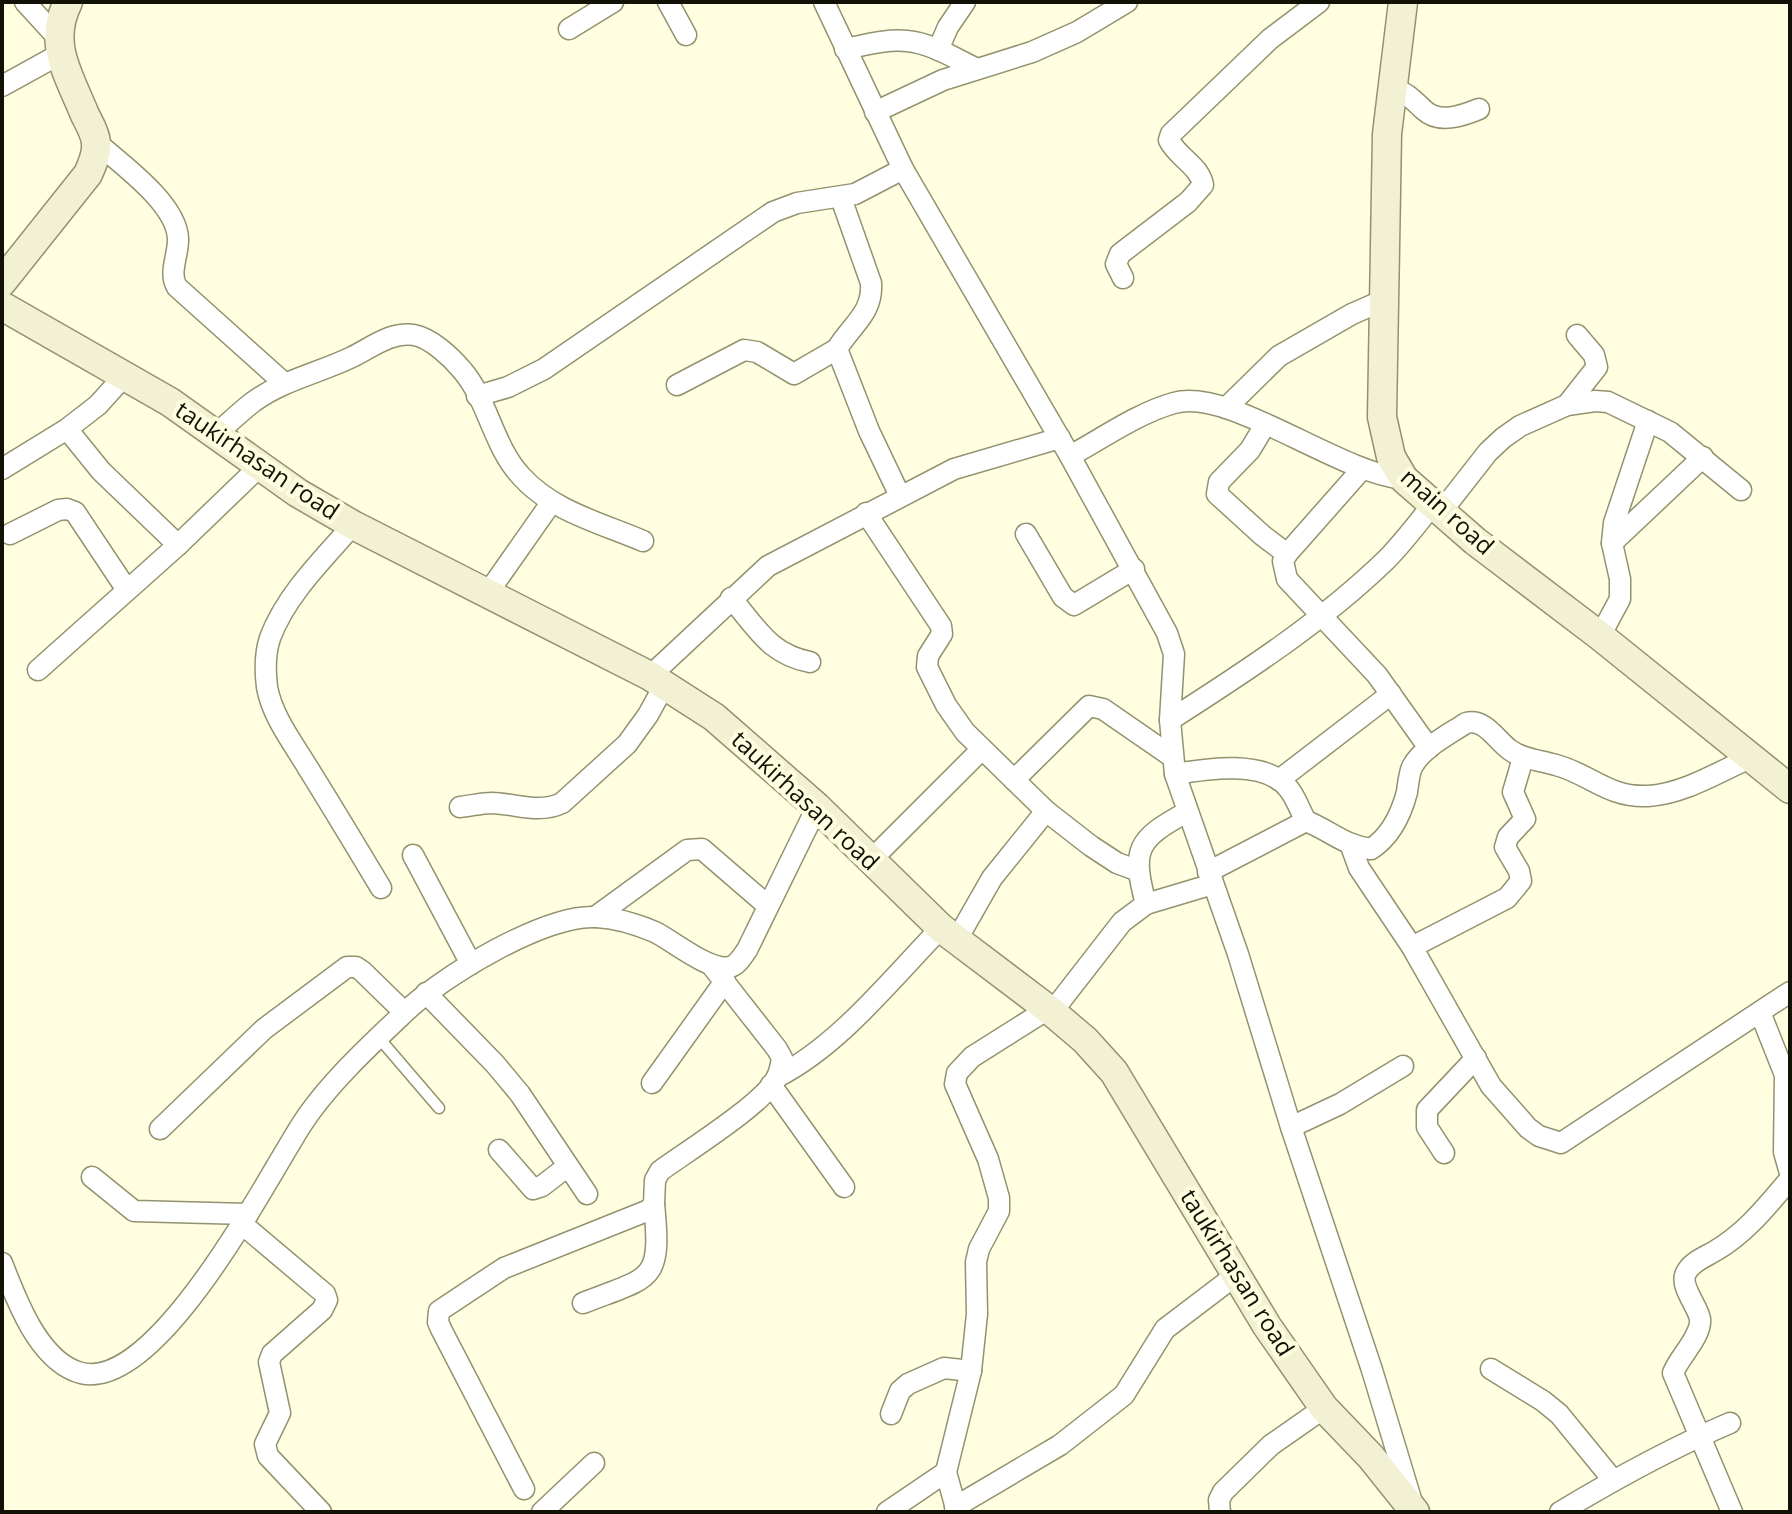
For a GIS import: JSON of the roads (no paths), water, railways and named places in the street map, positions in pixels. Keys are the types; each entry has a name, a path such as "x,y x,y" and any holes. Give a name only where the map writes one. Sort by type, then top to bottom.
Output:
{"street":[{"path":"2,282 88,174 94,160 96,142 59,46 25,2"},
{"path":"2,86 59,46 62,13 68,2"},
{"path":"569,29 613,2"},
{"path":"668,2 686,35"},
{"path":"824,2 903,169 1065,447 1167,633 1174,654 1170,720 1173,765 1238,954 1414,1509"},
{"path":"938,50 948,27 965,2"},
{"path":"875,112 943,80 1032,52 1127,2"},
{"path":"1123,278 1116,264 1120,254 1188,202 1203,185 1202,177 1173,148 1169,140 1171,134 1270,39 1319,2"},
{"name":"main road","path":"1403,2 1387,134 1382,417 1391,457 1404,479 1475,541 1752,757 1786,780"},
{"path":"845,49 908,41 938,50 977,69"},
{"path":"1393,89 1412,96 1426,112 1440,117 1461,117 1479,109"},
{"path":"96,142 167,208 178,237 172,281 284,383"},
{"path":"477,396 508,387 544,369 773,212 797,203 855,194 903,169"},
{"path":"677,385 744,350 757,352 794,374 837,349 861,320 872,297 871,283 841,198"},
{"path":"1226,408 1279,356 1384,300"},
{"name":"taukirhasan road","path":"2,306 170,402 260,466 353,525 657,680 714,717 817,807 949,934 1085,1040 1114,1072 1267,1326 1324,1408 1414,1509"},
{"path":"216,434 254,401 284,383 351,358 381,341 402,334 415,335 427,339 460,368 477,396 496,439 520,476 551,503 643,541"},
{"path":"1567,405 1597,367 1594,355 1577,335"},
{"path":"837,349 869,431 900,496"},
{"path":"2,469 67,429 98,405 125,375"},
{"path":"460,807 490,803 540,809 562,803 627,744 648,715 657,680 731,598 768,566 954,469 1065,447 1175,402 1192,400 1226,408 1362,469 1404,479"},
{"path":"1170,720 1251,668 1320,616 1386,560 1503,438 1520,426 1567,405 1608,402 1648,421 1670,432 1741,490"},
{"path":"1600,636 1620,599 1620,579 1612,543 1614,523 1648,421"},
{"path":"1265,425 1250,450 1219,482 1217,494 1287,554"},
{"path":"67,429 101,471 178,545"},
{"path":"1612,543 1703,457"},
{"path":"38,670 178,545 260,466"},
{"path":"1362,469 1287,554 1283,570 1287,579 1320,616 1377,675 1429,748"},
{"path":"487,594 551,503"},
{"path":"10,534 58,510 75,512 127,590"},
{"path":"866,513 941,626 942,634 928,656 927,667 946,705 965,732 1046,811 1091,846 1117,863 1136,870"},
{"path":"353,525 316,567 283,613 270,639 266,662 267,688 291,740 381,888"},
{"path":"1026,534 1063,597 1074,605 1134,569"},
{"path":"731,598 775,650 789,658 810,662"},
{"path":"1279,780 1391,694"},
{"path":"1014,780 1089,706 1103,709 1173,765 1261,771 1279,780 1288,788 1306,821 1351,846 1371,849 1382,842 1400,813 1413,767 1429,748 1472,721 1482,724 1508,749 1523,758 1559,765 1610,791 1648,796 1686,787 1752,757"},
{"path":"871,860 981,750"},
{"path":"1412,947 1507,898 1521,881 1519,871 1505,847 1508,837 1525,819 1513,792 1523,758"},
{"path":"652,1083 719,973 737,963 817,807"},
{"path":"583,1303 635,1282 653,1267 658,1249 655,1180 660,1171 738,1116 774,1081 827,1046 949,934 1046,811"},
{"path":"1146,904 1136,870 1145,840 1158,827 1187,812"},
{"path":"1236,1275 1165,1329 1124,1395 1060,1445 956,1509 946,1472 971,1371 977,1314 976,1262 979,1249 999,1211 999,1198 988,1159 955,1084 957,1073 972,1057 1050,1011 1122,922 1146,904 1210,878 1306,821"},
{"path":"1351,846 1359,868 1412,947 1491,1086 1539,1136 1561,1143 1790,992"},
{"path":"595,917 687,850 702,849 768,906"},
{"path":"413,855 471,964"},
{"path":"2,1263 30,1326 54,1357 75,1372 95,1375 140,1353 158,1338 190,1300 245,1219 303,1122 328,1091 404,1012 426,993 471,964 543,928 574,918 628,921 656,933 719,973 782,1058 774,1081"},
{"path":"160,1129 264,1029 347,967 362,971 404,1012"},
{"path":"426,993 520,1094 587,1194"},
{"path":"1760,1012 1785,1075 1784,1152 1790,1173"},
{"path":"1444,1153 1427,1127 1427,1110 1476,1058"},
{"path":"1291,1127 1340,1104 1403,1066"},
{"path":"774,1081 844,1187"},
{"path":"499,1150 533,1189 542,1186 568,1166"},
{"path":"92,1177 134,1211 245,1219 325,1294 327,1300 322,1310 272,1354 269,1362 280,1413 265,1444 268,1456 321,1512"},
{"path":"1732,1512 1673,1373 1678,1359 1697,1335 1700,1326 1684,1280 1686,1272 1695,1263 1736,1239 1790,1179"},
{"path":"524,1489 441,1329 439,1311 504,1268 649,1210 654,1204"},
{"path":"891,1414 900,1391 908,1384 944,1368 971,1371"},
{"path":"1491,1369 1559,1414 1613,1480"},
{"path":"1220,1512 1219,1500 1223,1492 1271,1445 1324,1408"},
{"path":"1560,1512 1613,1480 1730,1423"},
{"path":"542,1512 594,1463"},
{"path":"887,1512 946,1472"}],"lane":[{"path":"379,1038 439,1108"}]}
